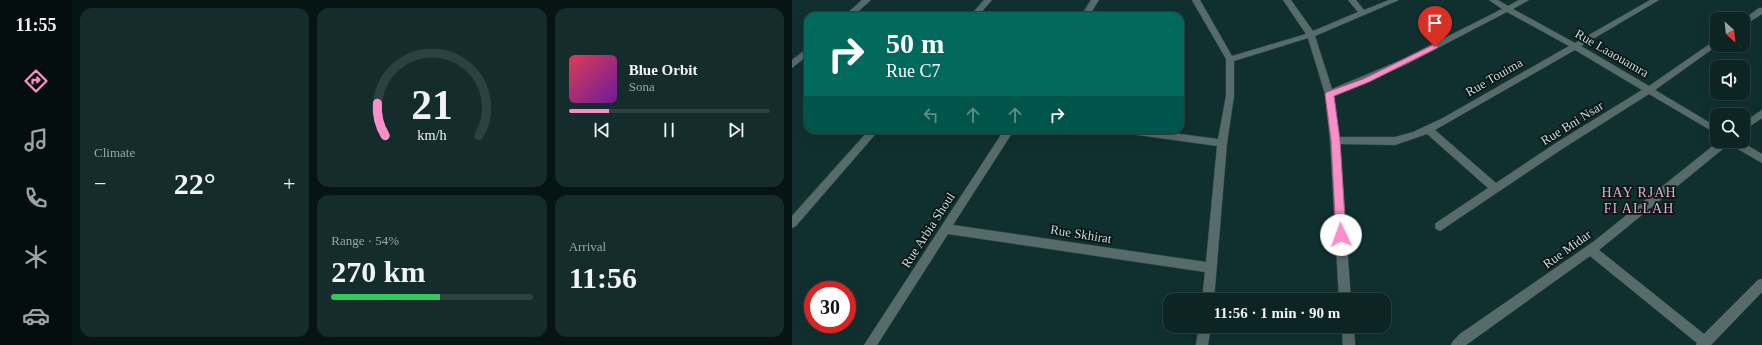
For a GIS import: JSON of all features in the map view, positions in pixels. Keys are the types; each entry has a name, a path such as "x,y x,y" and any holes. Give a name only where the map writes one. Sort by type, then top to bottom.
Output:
{"street":[{"path":"853,12 867,0"},
{"path":"978,12 988,0"},
{"path":"1088,12 1095,0"},
{"path":"1196,0 1230,59 1230,96 1222,143 1209,293"},
{"path":"1287,0 1311,35 1329,94 1336,140 1345,293"},
{"path":"1352,0 1363,13"},
{"path":"1230,59 1311,35 1395,0"},
{"name":"Rue Laaouamra","path":"1493,0 1650,89 1710,127"},
{"path":"1329,94 1366,80 1407,61 1525,0"},
{"name":"Rue Touima","path":"1336,140 1395,141 1416,135 1655,0"},
{"path":"1750,19 1762,10"},
{"name":"Rue Bni Nsar","path":"1440,226 1559,146 1650,89 1710,47"},
{"path":"792,65 804,54"},
{"path":"1750,122 1762,113"},
{"path":"1428,129 1496,188"},
{"path":"792,223 870,134"},
{"name":"Rue Arbia Shoul","path":"870,345 1006,134"},
{"path":"1153,134 1222,143"},
{"name":"Rue Midar","path":"1457,345 1464,338 1591,250 1717,148"},
{"path":"1744,148 1762,159"},
{"name":"Rue Skhirat","path":"946,229 1212,268"},
{"path":"1591,250 1704,344 1762,284"},
{"path":"1202,345 1204,333"},
{"path":"1348,333 1349,345"}],"district":[{"name":"HAY RJAH FI ALLAH","path":"1639,200"}],"route":[{"path":"1341,235 1336,140 1329,94 1366,80 1435,47"}]}
